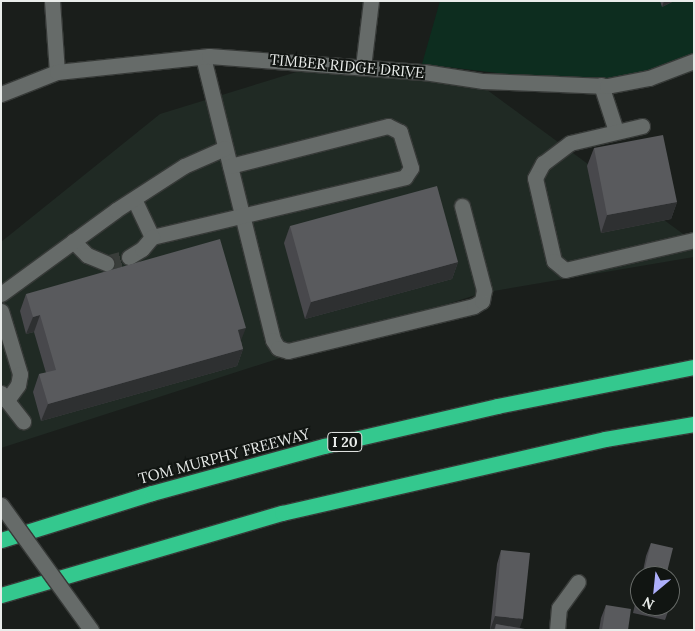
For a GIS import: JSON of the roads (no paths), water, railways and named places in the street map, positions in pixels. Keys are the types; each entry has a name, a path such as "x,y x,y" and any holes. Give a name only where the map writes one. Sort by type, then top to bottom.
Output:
{"highway":[{"name":"TOM MURPHY FREEWAY","path":"1,540 152,494 324,446 497,406 694,367"},
{"path":"1,595 282,513 605,440 694,424"},
{"path":"605,440 694,434"}],"street":[{"path":"52,1 57,72"},
{"path":"363,67 371,1"},
{"path":"203,57 273,340 278,348 288,351 474,306 482,301 484,290 462,206"},
{"name":"TIMBER RIDGE DRIVE","path":"1,94 57,72 203,57 363,67 483,80 601,85 649,78 694,61"},
{"path":"601,85 616,131"},
{"path":"129,257 142,249 152,237 405,178 411,168 400,132 388,126 230,166"},
{"path":"642,126 570,143 555,151 543,163 536,178 558,268 565,270 694,240"},
{"path":"1,294 73,241 184,166 225,148"},
{"path":"134,199 152,237"},
{"path":"73,241 87,255 106,263"},
{"path":"1,311 20,374 18,385 4,397 24,421"},
{"path":"1,505 91,630"},
{"path":"557,630 559,608 578,582"}],"tunnel":[{"path":"106,263 129,257"}]}
